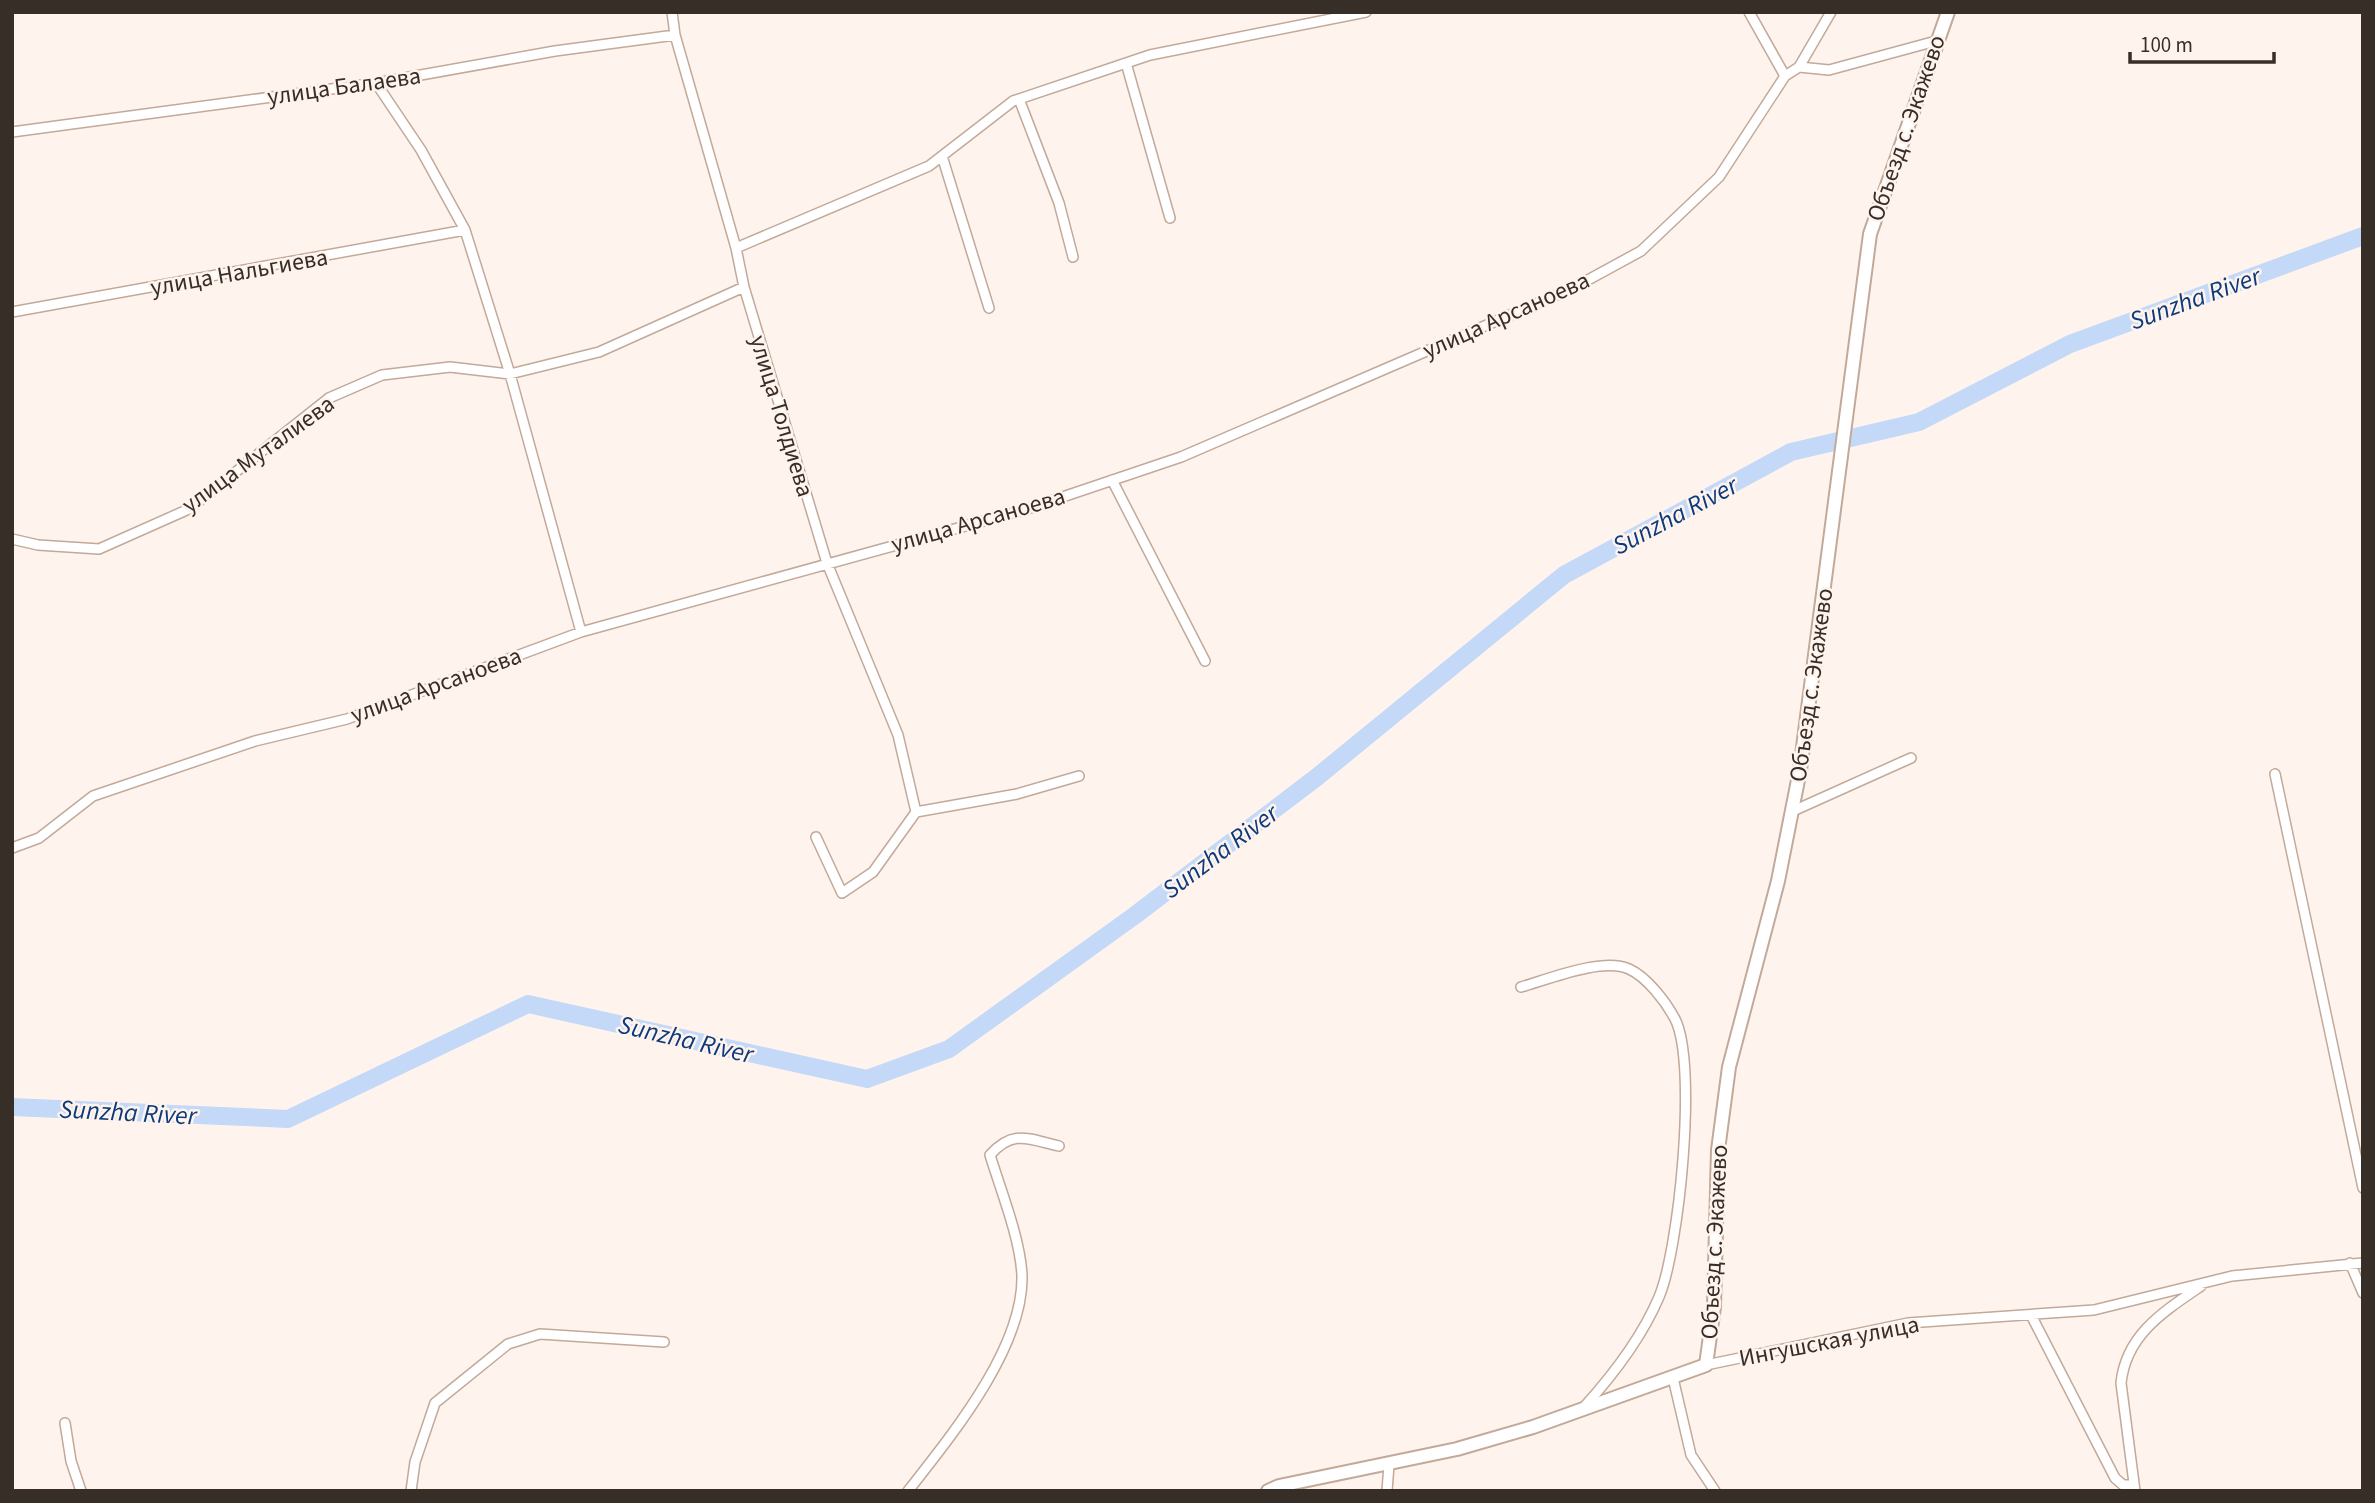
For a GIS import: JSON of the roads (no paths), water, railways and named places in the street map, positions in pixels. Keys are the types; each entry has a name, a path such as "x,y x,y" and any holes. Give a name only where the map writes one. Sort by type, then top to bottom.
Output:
{"main road":[{"name":"Объезд с. Экажево","path":"1706,1364 1714,1307 1718,1150 1729,1067 1778,881 1793,811 1838,483 1851,359 1870,234 1948,12"},
{"name":"Ингушская улица","path":"1268,1491 1279,1486 1457,1450 1581,1410 1706,1364"}],"street":[{"name":"улица Толдиева","path":"672,12 676,35 736,248 744,288 827,563 898,735 916,813"},
{"path":"736,248 929,166 1019,99 1150,55 1366,12"},
{"path":"1749,12 1785,76"},
{"name":"улица Арсаноева","path":"12,848 39,838 93,796 255,741 346,719 581,632 1027,509 1181,457 1575,287 1641,251 1719,177 1785,76 1799,67 1831,12"},
{"name":"улица Балаева","path":"12,132 376,83 555,51 676,35"},
{"path":"1799,67 1829,70 1936,41"},
{"path":"1126,63 1170,218"},
{"path":"376,83 421,150 465,230 510,374 581,632"},
{"path":"1019,99 1059,203 1073,257"},
{"path":"942,156 989,309"},
{"name":"улица Нальгиева","path":"12,312 465,230"},
{"name":"улица Муталиева","path":"12,539 38,545 99,549 189,509 328,398 382,375 450,367 510,374 599,352 744,288"},
{"path":"1112,480 1205,661"},
{"path":"1793,811 1911,758"},
{"path":"2275,774 2363,1188"},
{"path":"816,837 842,893 873,872 916,813 1017,794 1079,776"},
{"path":"1521,987 1605,964 1628,968 1644,978 1676,1021 1684,1071 1682,1178 1671,1256 1659,1298 1613,1375 1581,1410"},
{"path":"908,1491 963,1421 1013,1329 1022,1276 1010,1218 990,1155 1002,1142 1016,1136 1059,1146"},
{"path":"2350,1263 2363,1293"},
{"name":"Ингушская улица","path":"1706,1364 1908,1322 2094,1310 2207,1282 2363,1263"},
{"path":"2032,1315 2115,1478 2123,1485 2135,1488 2121,1383 2127,1352 2148,1326 2207,1282"},
{"path":"411,1491 415,1462 435,1403 508,1344 540,1334 664,1342"},
{"path":"1673,1378 1691,1455 1715,1491"},
{"path":"65,1423 71,1461 81,1491"},
{"path":"1387,1491 1389,1465"}],"waterway":[{"name":"Sunzha River","path":"12,1107 288,1119 528,1004 867,1079 949,1049 1134,916 1317,777 1564,575 1791,452 1919,422 2070,344 2363,236"}]}
